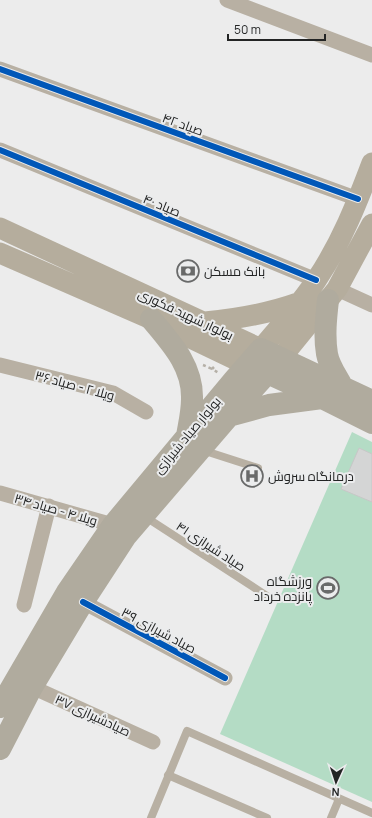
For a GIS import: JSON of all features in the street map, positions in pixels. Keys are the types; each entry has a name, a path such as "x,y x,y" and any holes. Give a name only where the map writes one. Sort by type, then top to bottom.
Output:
{"main road":[{"name":"بولوار صیاد شیرازی","path":"0,749 32,687 83,602 126,536 143,516 254,357 316,280 342,237 372,163"},
{"name":"بولوار صیاد شیرازی","path":"0,706 67,592 128,505 194,443 229,416 274,365 333,294 372,224"},
{"name":"بولوار شهید فکوری","path":"0,228 204,322 254,357"},
{"name":"بولوار شهید فکوری","path":"0,253 151,319 274,365 342,386 372,401"},
{"path":"333,294 325,331 327,355 342,386"},
{"path":"204,322 251,316 274,311 298,303"},
{"path":"151,319 180,355 191,382 194,443"},
{"name":"بولوار شهید فکوری","path":"274,365 322,398 372,423"},
{"path":"229,416 269,405 322,398"}],"street":[{"path":"227,0 372,55"},
{"name":"صیاد ۴۲","path":"0,69 358,199"},
{"name":"صیاد ۴۰","path":"0,150 316,280"},
{"path":"333,294 372,304"},
{"name":"ویلا ۲ - صیاد ۳۶","path":"0,365 113,393 146,412"},
{"name":"ویلا ۴ - صیاد ۳۴","path":"0,493 113,525"},
{"path":"24,605 49,506"},
{"name":"صیاد شیرازی ۳۹","path":"83,602 225,678"},
{"name":"صیادشیرازی ۳۷","path":"32,687 153,742"}],"lane":[{"path":"194,443 258,468"},
{"name":"صیاد شیرازی ۴۱","path":"143,516 266,596"},
{"path":"151,818 187,731 372,813"},
{"path":"168,775 267,818"},
{"path":"331,818 339,799"}],"green space":[{"name":"ورزشگاه پانزده خرداد","path":"352,432 372,442 372,802 220,734"}],"building":[{"path":"359,448 372,454 372,502 341,489"}],"cycle path":[{"path":"0,69 358,199"},
{"path":"0,150 316,280"},
{"path":"83,602 225,678"}],"place":[{"name":"بانک مسکن","path":"188,271"},
{"name":"درمانگاه سروش","path":"252,476"},
{"name":"ورزشگاه پانزده خرداد","path":"328,588"}]}
